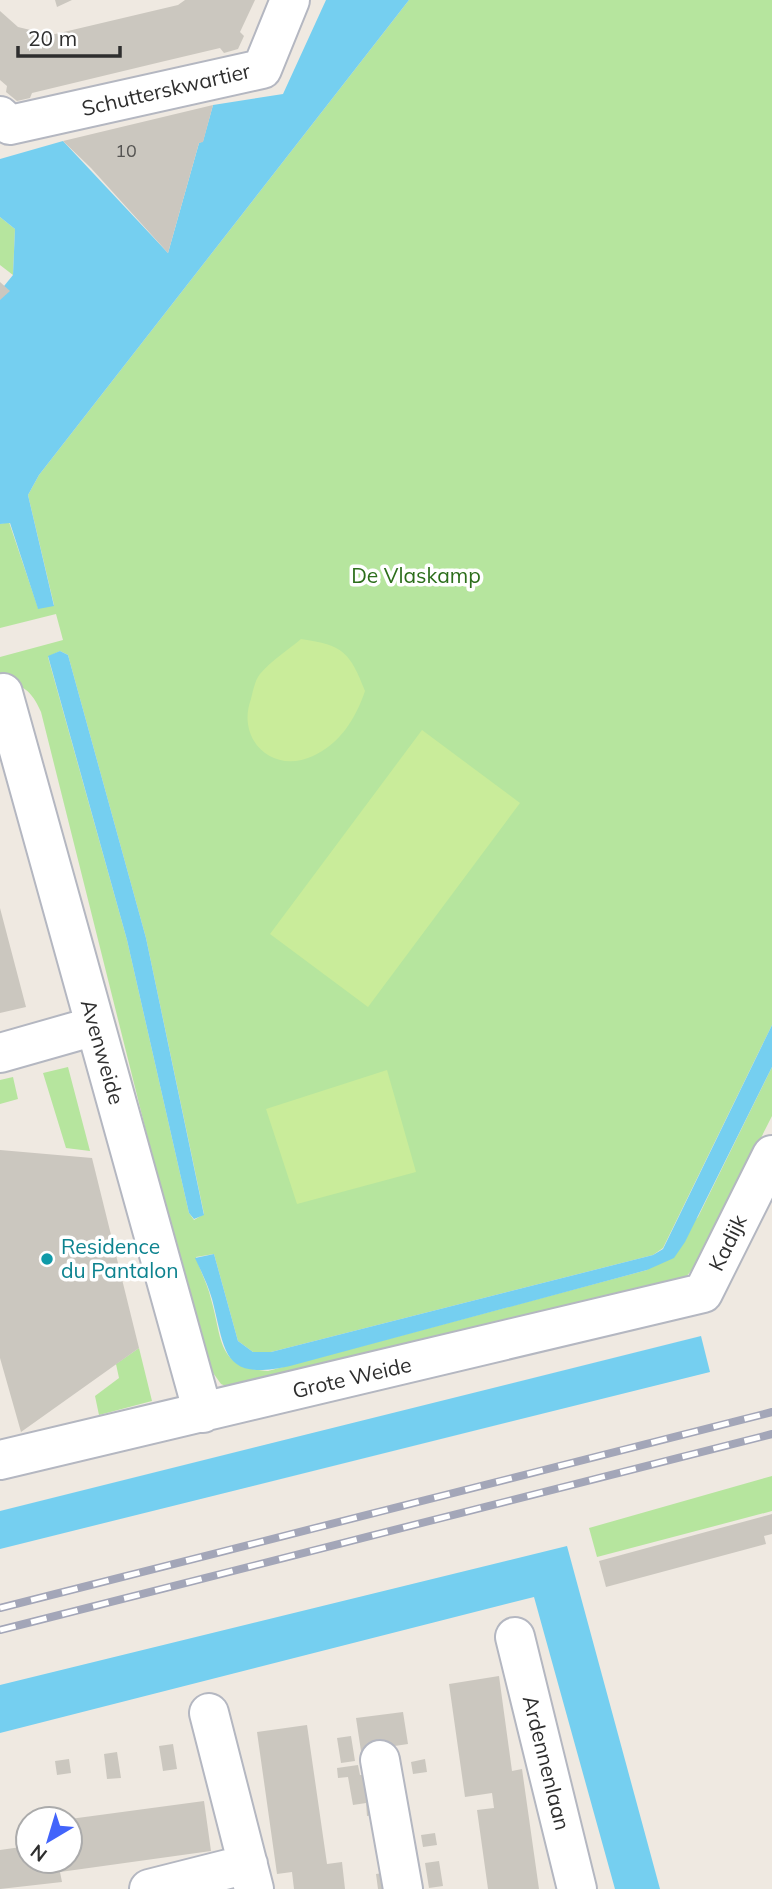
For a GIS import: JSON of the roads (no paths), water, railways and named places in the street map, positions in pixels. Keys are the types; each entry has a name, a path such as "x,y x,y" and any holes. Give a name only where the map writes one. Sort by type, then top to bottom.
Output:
{"street":[{"name":"Schutterskwartier","path":"0,116 10,125 262,69 290,0"},
{"name":"Avenweide","path":"0,694 3,693 203,1413"},
{"path":"0,1053 94,1026"},
{"name":"Kadijk","path":"703,1293 771,1162"},
{"name":"Grote Weide","path":"0,1460 703,1293"},
{"name":"Ardennenlaan","path":"515,1637 577,1889"},
{"path":"149,1889 251,1877 209,1713"},
{"path":"380,1760 402,1889"}],"water":[{"path":"326,0 409,0 39,475 28,495 54,606 38,609 10,523 0,524 0,291 13,275 15,229 0,217 0,159 63,141 168,253 199,143 203,141 213,105 283,94"},
{"path":"60,651 68,655 146,938 204,1215 194,1219 189,1213 127,940 48,656"},
{"path":"772,1025 772,1067 685,1242 674,1258 647,1270 290,1366 268,1370 251,1369 239,1366 231,1358 225,1348 210,1294 195,1258 214,1254 238,1341 253,1352 271,1352 653,1255 663,1249"},
{"path":"701,1336 710,1372 0,1549 0,1511"},
{"path":"567,1546 660,1889 615,1889 534,1597 0,1733 0,1685"}],"railway":[{"path":"0,1608 772,1412"},
{"path":"0,1630 772,1434"}],"place":[{"name":"Residence du Pantalon","path":"47,1259"}],"park label":[{"name":"De Vlaskamp","path":"416,576"}]}
